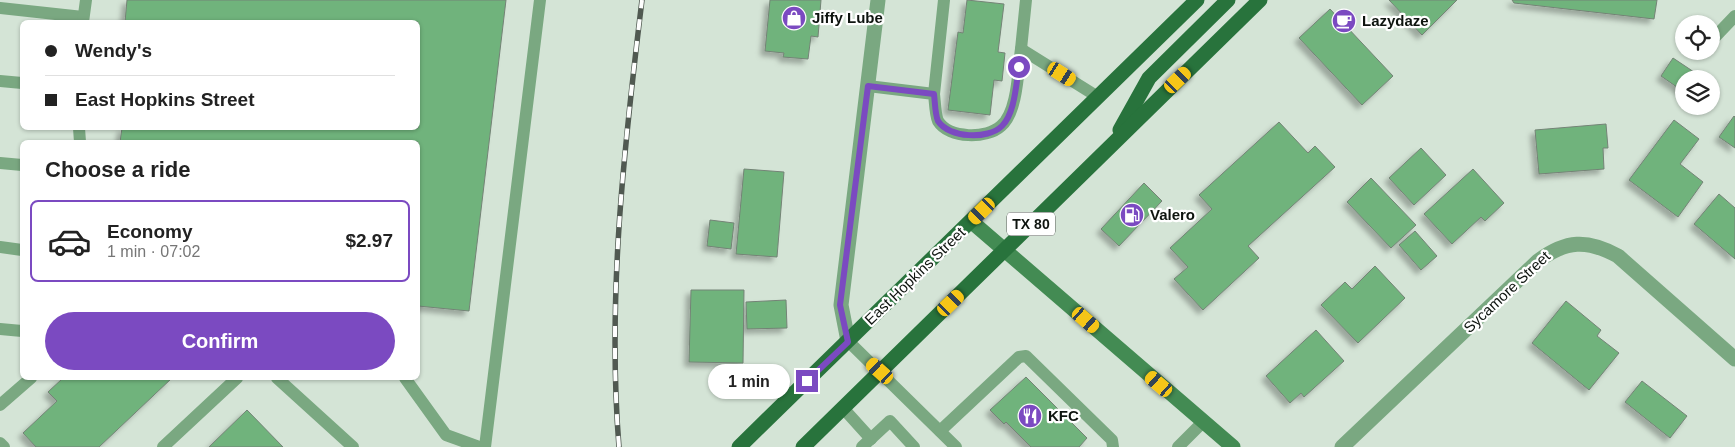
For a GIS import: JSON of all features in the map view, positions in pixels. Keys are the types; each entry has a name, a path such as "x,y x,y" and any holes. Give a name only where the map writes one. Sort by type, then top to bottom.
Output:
{"main road":[{"name":"East Hopkins Street","path":"739,447 972,222 1197,0"},
{"path":"1110,146 1149,78 1228,0"},
{"name":"TX 80","path":"803,447 1260,0"}],"street":[{"path":"848,342 840,305 878,0"},
{"path":"972,222 1233,447"},
{"name":"Sycamore Street","path":"1342,447 1538,261 1555,248 1579,244 1600,246 1618,256 1735,359"}],"lane":[{"path":"0,8 83,20 86,0"},
{"path":"485,447 540,0"},
{"path":"944,0 934,94 938,120 948,131 973,135 988,133 1002,126 1014,102 1026,0"},
{"path":"1720,32 1735,16"},
{"path":"1021,49 1098,97"},
{"path":"0,81 20,84"},
{"path":"868,86 934,94"},
{"path":"0,163 20,165"},
{"path":"0,248 20,250"},
{"path":"0,329 20,331"},
{"path":"848,342 880,371 956,447"},
{"path":"940,431 1019,357 1026,356 1112,440 1113,447"},
{"path":"0,405 29,380"},
{"path":"163,447 235,380"},
{"path":"279,380 352,447"},
{"path":"406,380 446,435 479,447"},
{"path":"843,408 867,443 890,421 914,447"},
{"path":"1178,447 1203,422"},
{"path":"0,443 4,447"}],"building":[{"path":"127,0 506,0 469,311 420,306 420,140 120,140 122,130 420,130 420,20 125,20"},
{"name":"Jiffy Lube","path":"770,0 821,0 818,37 811,36 808,59 783,57 784,53 765,51"},
{"path":"967,0 1004,4 998,52 1005,53 1002,81 994,80 990,115 948,110 958,32 963,33"},
{"path":"1389,0 1457,0 1422,35"},
{"path":"1512,0 1657,0 1654,19 1514,3"},
{"path":"1330,9 1393,76 1362,105 1299,38"},
{"path":"1673,58 1691,70 1675,70 1675,86 1661,76"},
{"path":"1735,117 1735,148 1719,137"},
{"path":"1674,120 1699,139 1680,164 1703,182 1678,217 1629,180"},
{"path":"1279,122 1308,153 1315,146 1335,167 1248,246 1259,258 1203,310 1174,279 1188,267 1170,248 1212,209 1199,195"},
{"path":"1606,124 1608,148 1603,148 1604,169 1539,174 1535,130"},
{"path":"1421,148 1446,175 1414,205 1389,178"},
{"path":"744,169 784,172 777,257 736,254"},
{"path":"1473,169 1504,203 1485,221 1481,217 1452,244 1424,214"},
{"path":"1371,178 1416,225 1391,248 1347,202"},
{"name":"Valero","path":"1144,183 1162,201 1119,246 1101,229"},
{"path":"1719,194 1735,208 1735,259 1694,224"},
{"path":"710,220 734,223 731,249 707,246"},
{"path":"1415,231 1437,256 1421,270 1399,245"},
{"path":"1375,266 1405,298 1358,343 1321,305 1345,282 1352,289"},
{"path":"691,290 744,290 743,363 689,362"},
{"path":"786,300 787,328 747,329 746,302"},
{"path":"1566,301 1601,330 1597,336 1619,353 1589,390 1532,343"},
{"path":"1316,330 1344,361 1304,397 1301,393 1290,403 1266,376"},
{"name":"KFC","path":"1026,377 1087,438 1079,447 1031,447 1006,422 1004,424 990,410"},
{"path":"61,380 170,380 99,447 36,447 23,433 57,401 48,392"},
{"path":"1642,381 1687,416 1670,438 1625,402"},
{"path":"247,410 283,447 209,447"}],"railway":[{"path":"619,447 616,391 616,279 629,111 642,0"}],"place":[{"name":"Jiffy Lube","path":"794,18"},
{"name":"Lazydaze","path":"1344,21"},
{"name":"Valero","path":"1132,215"},
{"name":"KFC","path":"1030,416"}],"route":[{"path":"807,381 848,342 840,305 868,86 934,94 938,120 948,131 973,135 988,133 1002,126 1014,102 1019,67"}]}
